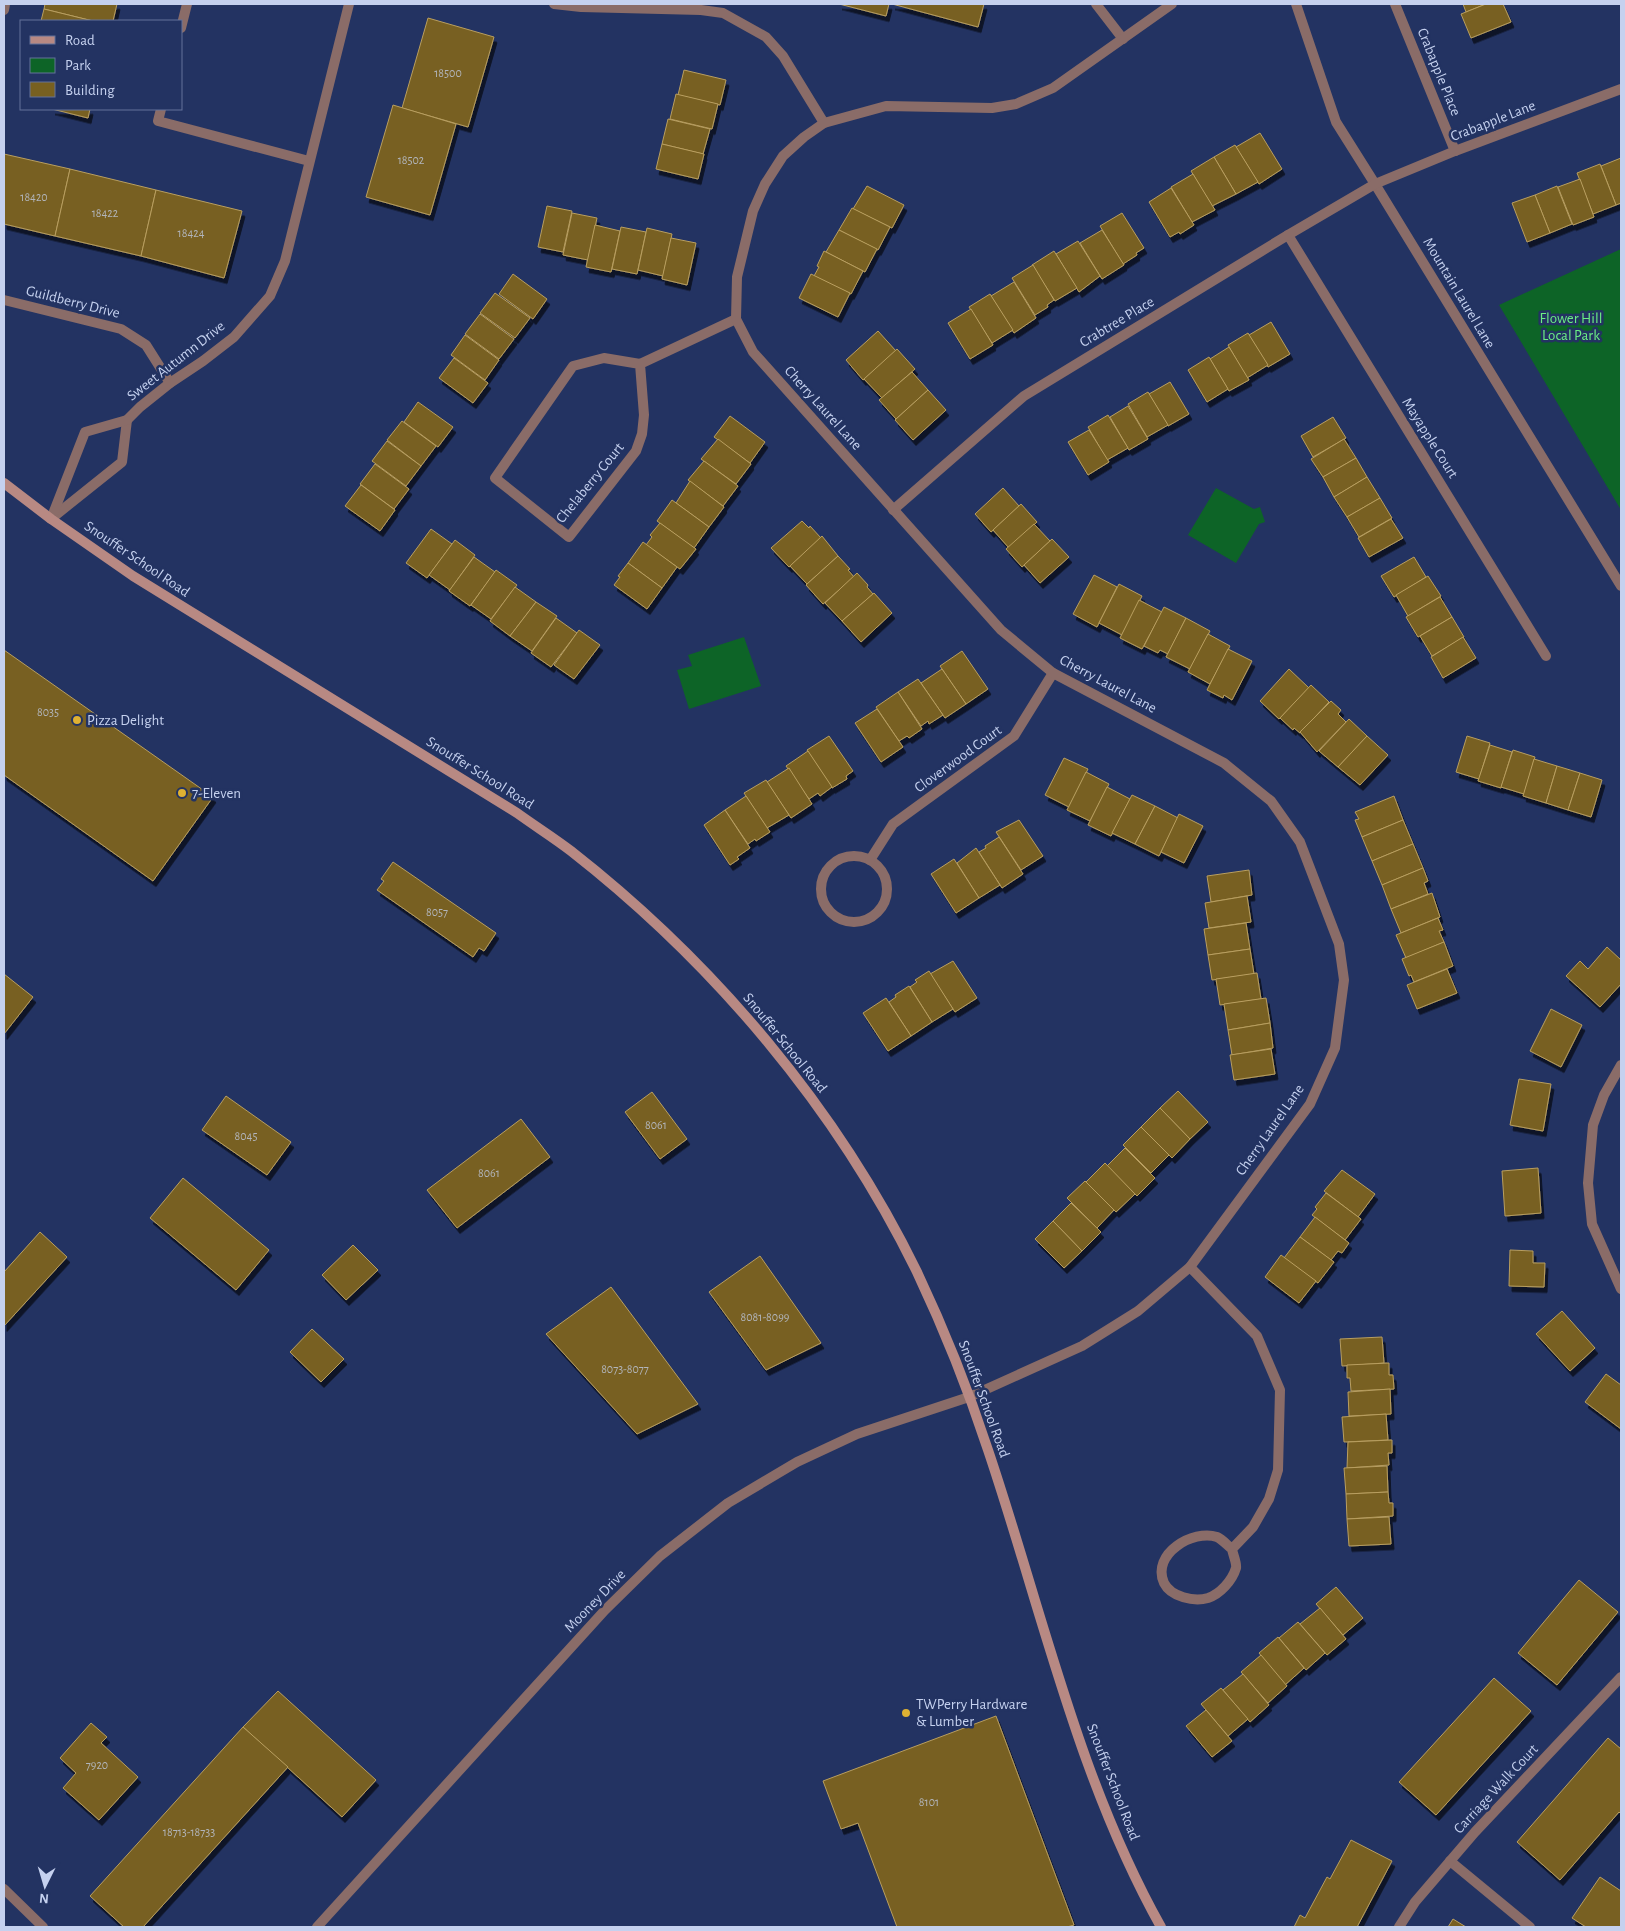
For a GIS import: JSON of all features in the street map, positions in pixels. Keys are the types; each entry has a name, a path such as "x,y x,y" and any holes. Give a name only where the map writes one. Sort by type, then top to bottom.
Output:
{"main road":[{"name":"Snouffer School Road","path":"4,483 51,519 186,610 517,813 571,851 643,912 698,965 749,1020 820,1110 880,1205 916,1271 942,1328 988,1451 1084,1752 1122,1852 1161,1927"}],"street":[{"path":"4,10 5,4"},
{"path":"182,24 187,4"},
{"name":"Sweet Autumn Drive","path":"51,519 85,432 127,420 170,383 234,338 270,296 285,261 348,4"},
{"path":"554,4 581,7 701,10 723,13 766,37 783,56 824,123"},
{"path":"1096,4 1123,39"},
{"name":"Cherry Laurel Lane","path":"969,1397 1082,1346 1138,1311 1190,1267 1310,1104 1335,1048 1344,980 1339,944 1300,842 1271,801 1224,763 1053,673 1001,630 753,352 736,319 737,277 753,211 765,184 783,156 804,137 824,123 886,106 992,108 1016,104 1054,88 1172,4"},
{"name":"Mountain Laurel Lane","path":"1296,4 1336,122 1621,586"},
{"name":"Crabapple Place","path":"1395,4 1455,151"},
{"name":"Crabapple Lane","path":"1375,184 1455,151 1621,89"},
{"path":"161,110 158,121 308,161"},
{"name":"Crabtree Place","path":"893,510 1024,396 1375,184"},
{"name":"Mayapple Court","path":"1288,235 1546,656"},
{"name":"Guildberry Drive","path":"4,300 121,329 146,345 170,383"},
{"path":"640,364 736,319"},
{"name":"Chelaberry Court","path":"604,358 640,364 644,415 642,434 636,451 569,537 495,478 573,366 604,358"},
{"name":"Sweet Autumn Drive","path":"51,519 122,462 127,420"},
{"name":"Cloverwood Court","path":"870,860 893,824 1014,736 1053,673"},
{"path":"849,856 870,860 882,872 887,887 882,907 875,915 866,920 844,921 834,916 822,898 821,887 824,876 838,860 849,856"},
{"path":"1621,1065 1604,1095 1593,1126 1588,1183 1592,1224 1621,1289"},
{"path":"1190,1267 1257,1336 1280,1390 1278,1470 1269,1499 1257,1520 1232,1549"},
{"name":"Mooney Drive","path":"316,1927 605,1610 660,1556 728,1504 797,1462 857,1434 969,1397"},
{"path":"1201,1536 1218,1537 1232,1549 1236,1567 1227,1586 1208,1598 1190,1600 1175,1594 1164,1583 1162,1569 1168,1554 1180,1543 1201,1536"},
{"name":"Carriage Walk Court","path":"1399,1927 1415,1902 1475,1832 1621,1677"},
{"path":"1450,1862 1530,1927"},
{"path":"4,1889 43,1927"}],"green space":[{"name":"Flower Hill Local Park","path":"1621,249 1621,510 1499,305"},
{"path":"1216,488 1254,509 1260,507 1265,522 1259,524 1236,563 1188,535"},
{"path":"744,637 761,686 689,709 677,670 692,666 688,655"}],"building":[{"path":"45,4 117,4 113,20 89,20 44,9"},
{"path":"839,4 889,4 886,16"},
{"path":"892,4 984,4 978,27"},
{"path":"1463,4 1486,4 1466,12"},
{"path":"1486,4 1503,4 1511,22 1471,38 1461,14"},
{"path":"44,9 89,20 41,20"},
{"path":"428,18 494,37 468,127 402,108"},
{"path":"684,70 726,80 720,105 678,95"},
{"path":"676,94 718,104 712,129 670,119"},
{"path":"393,105 456,124 430,215 366,197"},
{"path":"56,110 90,110 88,118"},
{"path":"668,119 710,129 703,154 662,144"},
{"path":"1260,133 1282,169 1259,184 1236,147"},
{"path":"662,144 704,154 698,179 656,169"},
{"path":"1235,145 1258,182 1236,194 1214,157"},
{"path":"4,154 70,169 55,236 4,224"},
{"path":"1214,157 1236,194 1212,206 1191,171"},
{"path":"1621,158 1621,203 1616,205 1601,166"},
{"path":"1600,164 1616,205 1593,214 1577,173"},
{"path":"70,169 156,190 141,256 55,236"},
{"path":"1193,174 1215,210 1192,222 1171,187"},
{"path":"1580,179 1594,217 1573,225 1558,187"},
{"path":"867,186 904,205 892,228 853,209"},
{"path":"1557,186 1572,224 1550,233 1535,195"},
{"path":"1171,188 1194,225 1180,234 1179,232 1170,237 1149,202"},
{"path":"156,190 242,211 224,278 141,256"},
{"path":"1535,195 1550,233 1527,242 1512,203"},
{"path":"547,206 572,211 563,252 538,247"},
{"path":"852,208 890,227 878,250 839,230"},
{"path":"572,213 597,218 588,260 563,255"},
{"path":"1122,213 1144,248 1123,264 1100,226"},
{"path":"595,225 620,231 611,272 586,267"},
{"path":"621,227 646,232 637,274 612,269"},
{"path":"647,228 672,234 663,276 638,270"},
{"path":"839,230 877,249 865,272 826,252"},
{"path":"1102,230 1124,265 1102,279 1080,243"},
{"path":"671,238 696,243 687,285 662,279"},
{"path":"1078,241 1100,276 1079,292 1056,254"},
{"path":"824,251 863,271 851,294 814,276"},
{"path":"1054,251 1077,288 1055,301 1032,265"},
{"path":"1033,265 1054,300 1047,305 1048,307 1035,315 1012,278"},
{"path":"513,274 547,299 533,319 499,294"},
{"path":"811,274 850,293 838,317 799,298"},
{"path":"1014,282 1036,318 1014,333 991,296"},
{"path":"495,293 530,318 515,338 480,313"},
{"path":"990,294 1013,330 992,343 969,307"},
{"path":"971,309 993,345 970,359 948,323"},
{"path":"480,314 514,339 499,359 465,334"},
{"path":"1271,322 1290,354 1268,367 1249,335"},
{"path":"878,331 896,351 863,380 846,360"},
{"path":"1248,333 1268,365 1247,378 1228,345"},
{"path":"465,335 499,360 485,380 451,355"},
{"path":"1229,347 1249,380 1229,391 1210,359"},
{"path":"897,349 915,369 882,398 864,379"},
{"path":"1209,357 1228,389 1207,402 1188,370"},
{"path":"454,358 488,383 473,403 439,378"},
{"path":"912,372 928,390 896,419 879,400"},
{"path":"1170,382 1189,414 1168,426 1149,394"},
{"path":"928,390 946,410 913,440 895,420"},
{"path":"1148,392 1168,425 1147,437 1128,404"},
{"path":"418,402 453,427 438,447 404,422"},
{"path":"1128,406 1148,439 1129,450 1110,417"},
{"path":"1108,415 1128,448 1107,460 1088,427"},
{"path":"730,416 765,442 750,463 714,437"},
{"path":"1333,417 1346,438 1313,457 1301,436"},
{"path":"402,421 436,446 421,466 387,440"},
{"path":"1089,430 1109,462 1088,475 1068,442"},
{"path":"718,439 751,464 736,484 701,459"},
{"path":"1344,439 1356,458 1323,477 1311,459"},
{"path":"387,441 421,466 406,486 372,461"},
{"path":"1356,458 1367,477 1334,497 1323,477"},
{"path":"704,461 738,486 723,506 688,480"},
{"path":"375,464 409,489 394,509 360,484"},
{"path":"1367,477 1380,498 1347,517 1334,497"},
{"path":"690,481 724,507 709,527 676,503"},
{"path":"361,485 395,510 380,531 345,506"},
{"path":"1003,488 1019,506 991,532 975,514"},
{"path":"1380,498 1392,518 1359,537 1347,517"},
{"path":"672,500 709,527 694,548 657,521"},
{"path":"1021,504 1037,522 1009,548 993,530"},
{"path":"1391,519 1403,538 1369,557 1358,538"},
{"path":"802,521 809,528 810,526 821,538 789,567 771,548"},
{"path":"660,523 696,549 680,569 646,545 652,537 650,535"},
{"path":"1034,524 1050,541 1022,567 1006,549"},
{"path":"431,529 452,544 427,578 406,563"},
{"path":"822,536 838,556 807,584 790,566"},
{"path":"1052,539 1069,557 1040,583 1024,565"},
{"path":"455,540 475,555 450,590 429,575"},
{"path":"643,542 677,567 662,588 628,563"},
{"path":"838,556 850,569 848,570 854,577 823,604 806,585"},
{"path":"474,557 495,572 470,606 449,591"},
{"path":"1414,557 1426,577 1394,597 1381,576"},
{"path":"628,563 662,588 647,609 614,585"},
{"path":"496,570 517,585 491,619 471,605"},
{"path":"857,573 873,594 842,621 825,603"},
{"path":"1094,575 1117,587 1097,627 1073,614"},
{"path":"1428,576 1441,596 1408,616 1396,595"},
{"path":"1119,584 1142,596 1122,635 1099,623"},
{"path":"515,587 536,602 510,636 490,621"},
{"path":"874,593 892,613 861,642 842,621"},
{"path":"1440,597 1452,617 1418,637 1406,617"},
{"path":"1139,600 1162,612 1142,649 1120,638"},
{"path":"536,602 557,616 532,651 510,636"},
{"path":"1164,607 1186,618 1168,654 1160,650 1158,653 1144,646"},
{"path":"1452,617 1464,637 1432,656 1420,636"},
{"path":"556,618 577,633 551,667 531,653"},
{"path":"1186,618 1210,631 1190,669 1166,657"},
{"path":"579,630 600,645 574,679 554,665"},
{"path":"1208,634 1230,646 1210,684 1188,672"},
{"path":"1463,637 1476,658 1443,678 1431,657"},
{"path":"1228,649 1252,661 1232,700 1224,695 1223,698 1207,690"},
{"path":"4,650 213,797 153,881 4,775"},
{"path":"962,651 988,689 966,704 940,666"},
{"path":"942,669 966,704 945,718 921,683"},
{"path":"1289,669 1309,688 1279,719 1260,701"},
{"path":"918,679 943,715 929,724 928,721 921,726 898,692"},
{"path":"1311,685 1329,702 1300,733 1294,728 1293,730 1280,718"},
{"path":"898,692 922,729 909,738 907,736 899,741 876,707"},
{"path":"1331,701 1341,710 1338,714 1346,722 1317,752 1300,732"},
{"path":"877,709 903,747 881,762 855,723"},
{"path":"1349,719 1367,736 1338,767 1319,751"},
{"path":"829,736 853,771 846,776 847,779 832,788 807,750"},
{"path":"1367,736 1388,755 1360,785 1338,767"},
{"path":"1467,736 1490,743 1479,779 1456,772"},
{"path":"1490,745 1512,752 1501,788 1478,781"},
{"path":"1513,750 1535,757 1524,794 1501,787"},
{"path":"808,751 832,787 820,796 818,793 809,799 786,766"},
{"path":"1064,758 1088,769 1069,807 1045,795"},
{"path":"1534,759 1557,766 1546,803 1523,796"},
{"path":"1557,766 1580,773 1568,810 1546,803"},
{"path":"789,768 812,804 791,818 767,782"},
{"path":"1086,772 1109,784 1090,821 1067,810"},
{"path":"1580,773 1602,780 1591,817 1568,810"},
{"path":"766,780 789,815 767,828 744,793"},
{"path":"1107,787 1130,799 1111,836 1088,825"},
{"path":"1132,795 1155,806 1135,844 1112,833"},
{"path":"746,796 770,832 748,844 725,810"},
{"path":"1394,796 1403,820 1362,837 1355,820 1359,819 1355,812"},
{"path":"1155,806 1178,818 1159,856 1135,844"},
{"path":"725,810 750,848 737,857 739,859 730,865 704,825"},
{"path":"1179,814 1203,826 1184,863 1161,852"},
{"path":"1019,820 1043,856 1021,870 996,832"},
{"path":"1403,820 1413,844 1372,861 1362,837"},
{"path":"999,837 1023,874 1002,888 979,852"},
{"path":"1413,844 1423,868 1382,885 1372,861"},
{"path":"976,848 1000,885 979,898 957,863"},
{"path":"954,859 979,898 956,913 931,874"},
{"path":"393,862 496,933 484,951 479,948 473,957 377,890 384,881 381,879"},
{"path":"1423,868 1428,881 1424,883 1428,894 1391,909 1382,885"},
{"path":"1249,870 1252,895 1211,902 1207,876"},
{"path":"1432,893 1440,917 1401,933 1391,909"},
{"path":"1247,896 1251,922 1209,928 1205,903"},
{"path":"1438,918 1443,930 1439,931 1444,942 1406,958 1396,935"},
{"path":"1246,923 1250,949 1208,955 1204,929"},
{"path":"1444,942 1453,966 1414,982 1411,975 1409,976 1402,959"},
{"path":"1607,947 1621,960 1621,984 1600,1007 1566,976 1580,961 1588,969"},
{"path":"1250,949 1254,974 1212,980 1208,955"},
{"path":"953,961 977,998 955,1012 930,974"},
{"path":"1447,969 1457,993 1417,1009 1407,985"},
{"path":"929,971 953,1009 932,1022 910,987 917,982 915,980"},
{"path":"1257,973 1261,999 1220,1005 1216,979"},
{"path":"4,974 33,997 4,1034"},
{"path":"909,986 932,1022 911,1036 889,1002 896,997 895,995"},
{"path":"886,998 911,1036 888,1051 863,1013"},
{"path":"1266,998 1270,1023 1228,1030 1224,1004"},
{"path":"1551,1009 1582,1025 1561,1067 1530,1051"},
{"path":"1270,1023 1273,1048 1232,1055 1228,1030"},
{"path":"1271,1049 1275,1074 1234,1080 1230,1055"},
{"path":"1519,1079 1551,1084 1543,1131 1510,1125"},
{"path":"1178,1091 1208,1122 1190,1139 1160,1108"},
{"path":"652,1092 687,1139 660,1159 625,1112"},
{"path":"226,1096 291,1142 267,1175 202,1130"},
{"path":"1160,1108 1190,1139 1172,1158 1141,1127"},
{"path":"521,1119 550,1157 457,1228 427,1190"},
{"path":"1141,1127 1169,1155 1151,1173 1123,1145"},
{"path":"1125,1148 1155,1178 1137,1196 1107,1166"},
{"path":"1105,1163 1135,1194 1116,1212 1086,1182"},
{"path":"1538,1168 1541,1213 1505,1216 1502,1171"},
{"path":"1342,1170 1375,1194 1358,1217 1324,1191"},
{"path":"183,1178 269,1250 236,1290 150,1218"},
{"path":"1085,1181 1114,1210 1097,1228 1067,1198"},
{"path":"1326,1193 1361,1219 1345,1240 1312,1215 1317,1209 1315,1207"},
{"path":"1071,1203 1101,1232 1082,1251 1053,1221"},
{"path":"1315,1217 1349,1243 1342,1253 1338,1251 1331,1260 1300,1237"},
{"path":"1053,1221 1082,1251 1064,1268 1035,1239"},
{"path":"40,1232 67,1257 4,1326 4,1272"},
{"path":"1300,1237 1334,1262 1318,1283 1284,1258"},
{"path":"353,1245 378,1270 346,1300 322,1275"},
{"path":"1510,1250 1533,1251 1533,1263 1545,1263 1544,1287 1509,1286"},
{"path":"1281,1255 1316,1281 1299,1303 1265,1277"},
{"path":"760,1256 821,1343 766,1370 709,1292"},
{"path":"611,1287 698,1404 637,1434 546,1334"},
{"path":"1562,1311 1595,1348 1570,1371 1536,1334"},
{"path":"312,1329 344,1359 321,1382 290,1352"},
{"path":"1382,1337 1384,1363 1342,1366 1340,1339"},
{"path":"1389,1363 1389,1375 1393,1375 1394,1389 1351,1391 1350,1378 1347,1378 1347,1365"},
{"path":"1606,1374 1621,1385 1621,1429 1585,1402"},
{"path":"1390,1389 1391,1414 1349,1416 1348,1392"},
{"path":"1386,1414 1388,1440 1344,1442 1342,1417"},
{"path":"1392,1440 1392,1453 1388,1453 1389,1465 1347,1468 1348,1442"},
{"path":"1387,1466 1388,1492 1346,1494 1344,1468"},
{"path":"1388,1492 1389,1503 1393,1503 1393,1516 1347,1519 1346,1494"},
{"path":"1389,1517 1391,1544 1349,1546 1347,1519"},
{"path":"1579,1580 1618,1612 1557,1685 1518,1653"},
{"path":"1336,1587 1363,1618 1343,1635 1316,1604"},
{"path":"1320,1608 1346,1639 1327,1655 1300,1624"},
{"path":"1298,1622 1325,1653 1306,1670 1279,1638"},
{"path":"1278,1637 1304,1668 1285,1685 1259,1653"},
{"path":"1261,1655 1287,1686 1268,1703 1241,1672"},
{"path":"1243,1674 1269,1705 1250,1722 1223,1690"},
{"path":"1494,1678 1531,1711 1436,1815 1399,1782"},
{"path":"1221,1688 1248,1719 1228,1736 1201,1704"},
{"path":"278,1691 376,1780 342,1817 243,1727"},
{"path":"1206,1710 1232,1741 1212,1757 1186,1726"},
{"path":"996,1716 1074,1925 1067,1927 897,1927 858,1823 841,1829 823,1781"},
{"path":"91,1723 107,1737 101,1743 138,1777 99,1820 63,1788 76,1773 60,1758"},
{"path":"243,1727 288,1767 143,1927 124,1927 90,1896"},
{"path":"1608,1738 1621,1749 1621,1814 1619,1812 1560,1880 1517,1842"},
{"path":"1351,1840 1392,1861 1357,1927 1294,1927 1300,1915 1305,1918 1327,1877 1330,1879"},
{"path":"1600,1877 1621,1891 1621,1927 1586,1927 1572,1918"},
{"path":"1453,1919 1466,1927 1448,1927"}],"place":[{"name":"Pizza Delight","path":"77,720"},
{"name":"7-Eleven","path":"182,793"},
{"name":"TWPerry Hardware & Lumber","path":"906,1713"}]}
